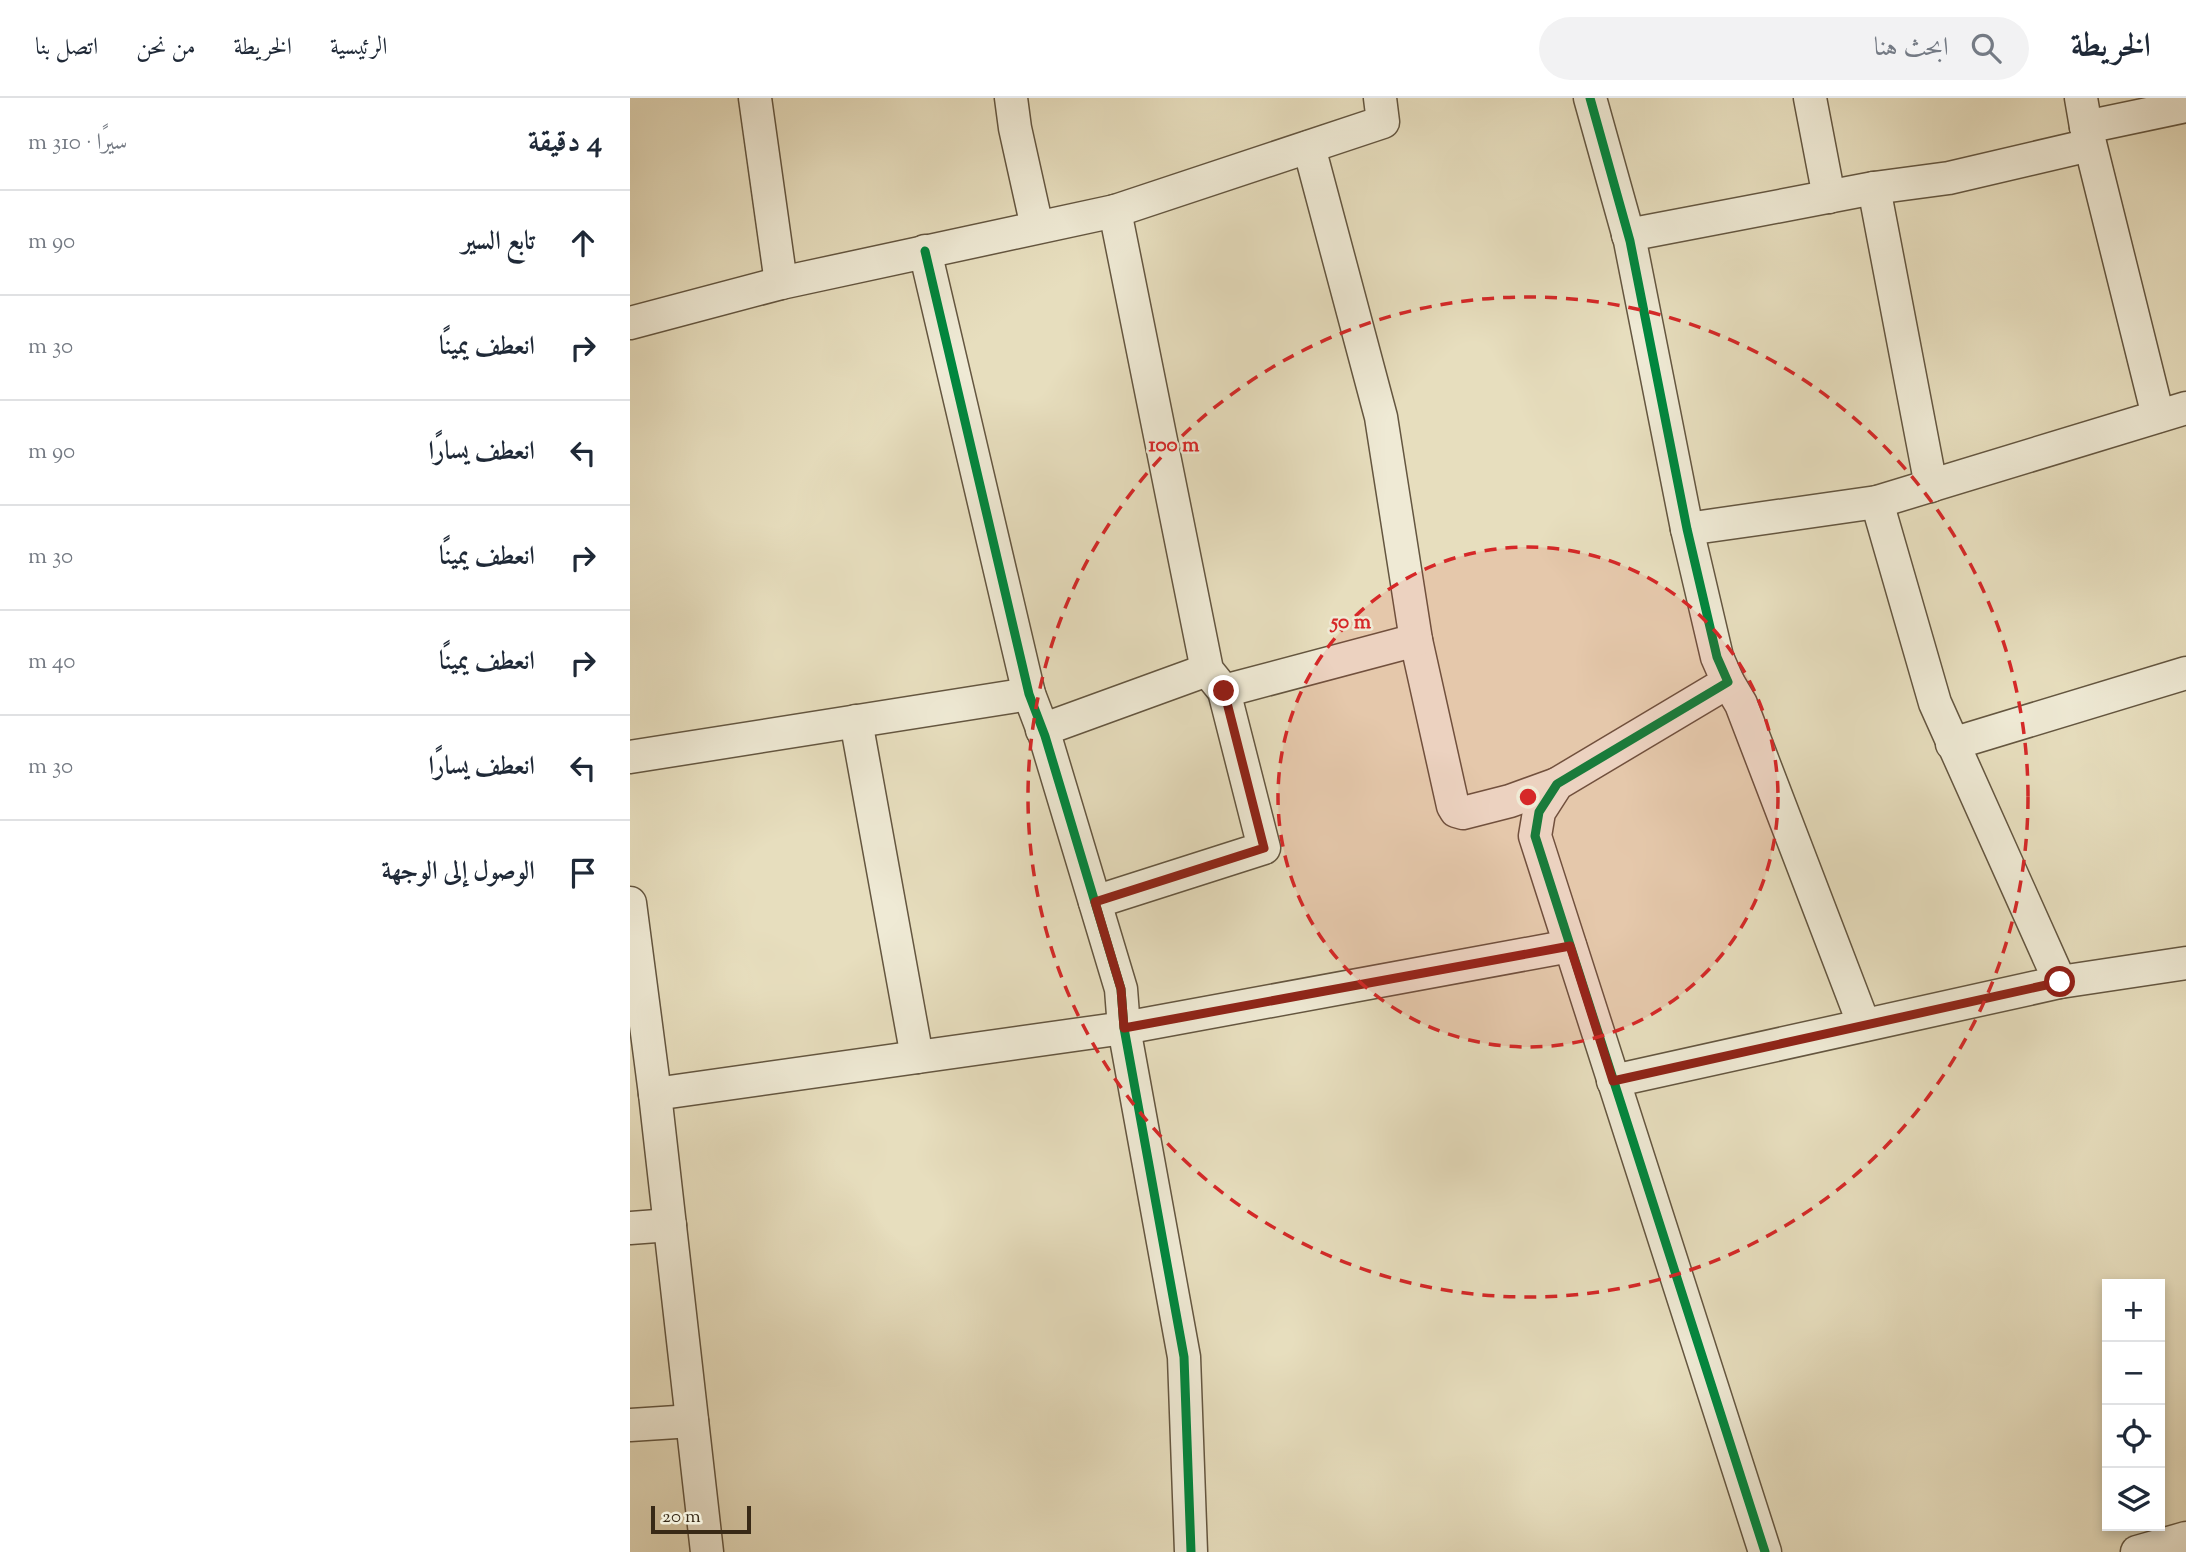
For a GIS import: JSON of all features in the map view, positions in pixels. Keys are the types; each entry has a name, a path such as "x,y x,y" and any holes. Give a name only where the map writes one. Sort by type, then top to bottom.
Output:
{"street":[{"path":"755,98 781,283"},
{"path":"1011,98 1037,227"},
{"path":"630,323 781,283 1115,211 1383,122 1380,98"},
{"path":"1590,98 1628,235 1687,529 1717,657 1741,704 1864,1026"},
{"path":"1810,98 1829,197"},
{"path":"1628,235 1874,188 1949,178 2086,123 2186,106"},
{"path":"1687,529 1877,502 2172,412 2086,123"},
{"path":"1309,147 1381,417 1416,640 1456,811 1463,813 1486,807 1557,784 1728,682"},
{"path":"1874,188 1931,485"},
{"path":"1095,902 1264,848 1215,681 1115,211"},
{"path":"925,251 1029,694 1121,989 1124,1028 1184,1357 1191,1552"},
{"path":"1877,502 1935,703 2060,982"},
{"path":"1042,730 1215,681 1416,640"},
{"path":"1952,744 2186,673"},
{"path":"630,757 1029,694"},
{"path":"856,721 917,1057"},
{"path":"1557,784 1539,812 1535,836 1765,1552"},
{"path":"630,903 655,1094 707,1552"},
{"path":"655,1094 1124,1028 1570,946"},
{"path":"1613,1081 2060,982 2186,963"},
{"path":"630,1228 670,1225"},
{"path":"630,1425 692,1421"},
{"path":"2137,1552 2186,1538"}],"cycle path":[{"path":"1590,98 1630,241 1687,529 1717,657 1728,682 1557,784 1539,812 1535,836 1765,1552"},
{"path":"925,251 1029,694 1045,736 1121,989 1124,1028 1184,1357 1191,1552"}],"route":[{"path":"1224,691 1264,848 1095,902 1121,989 1124,1028 1570,946 1613,1081 2060,982"}]}
